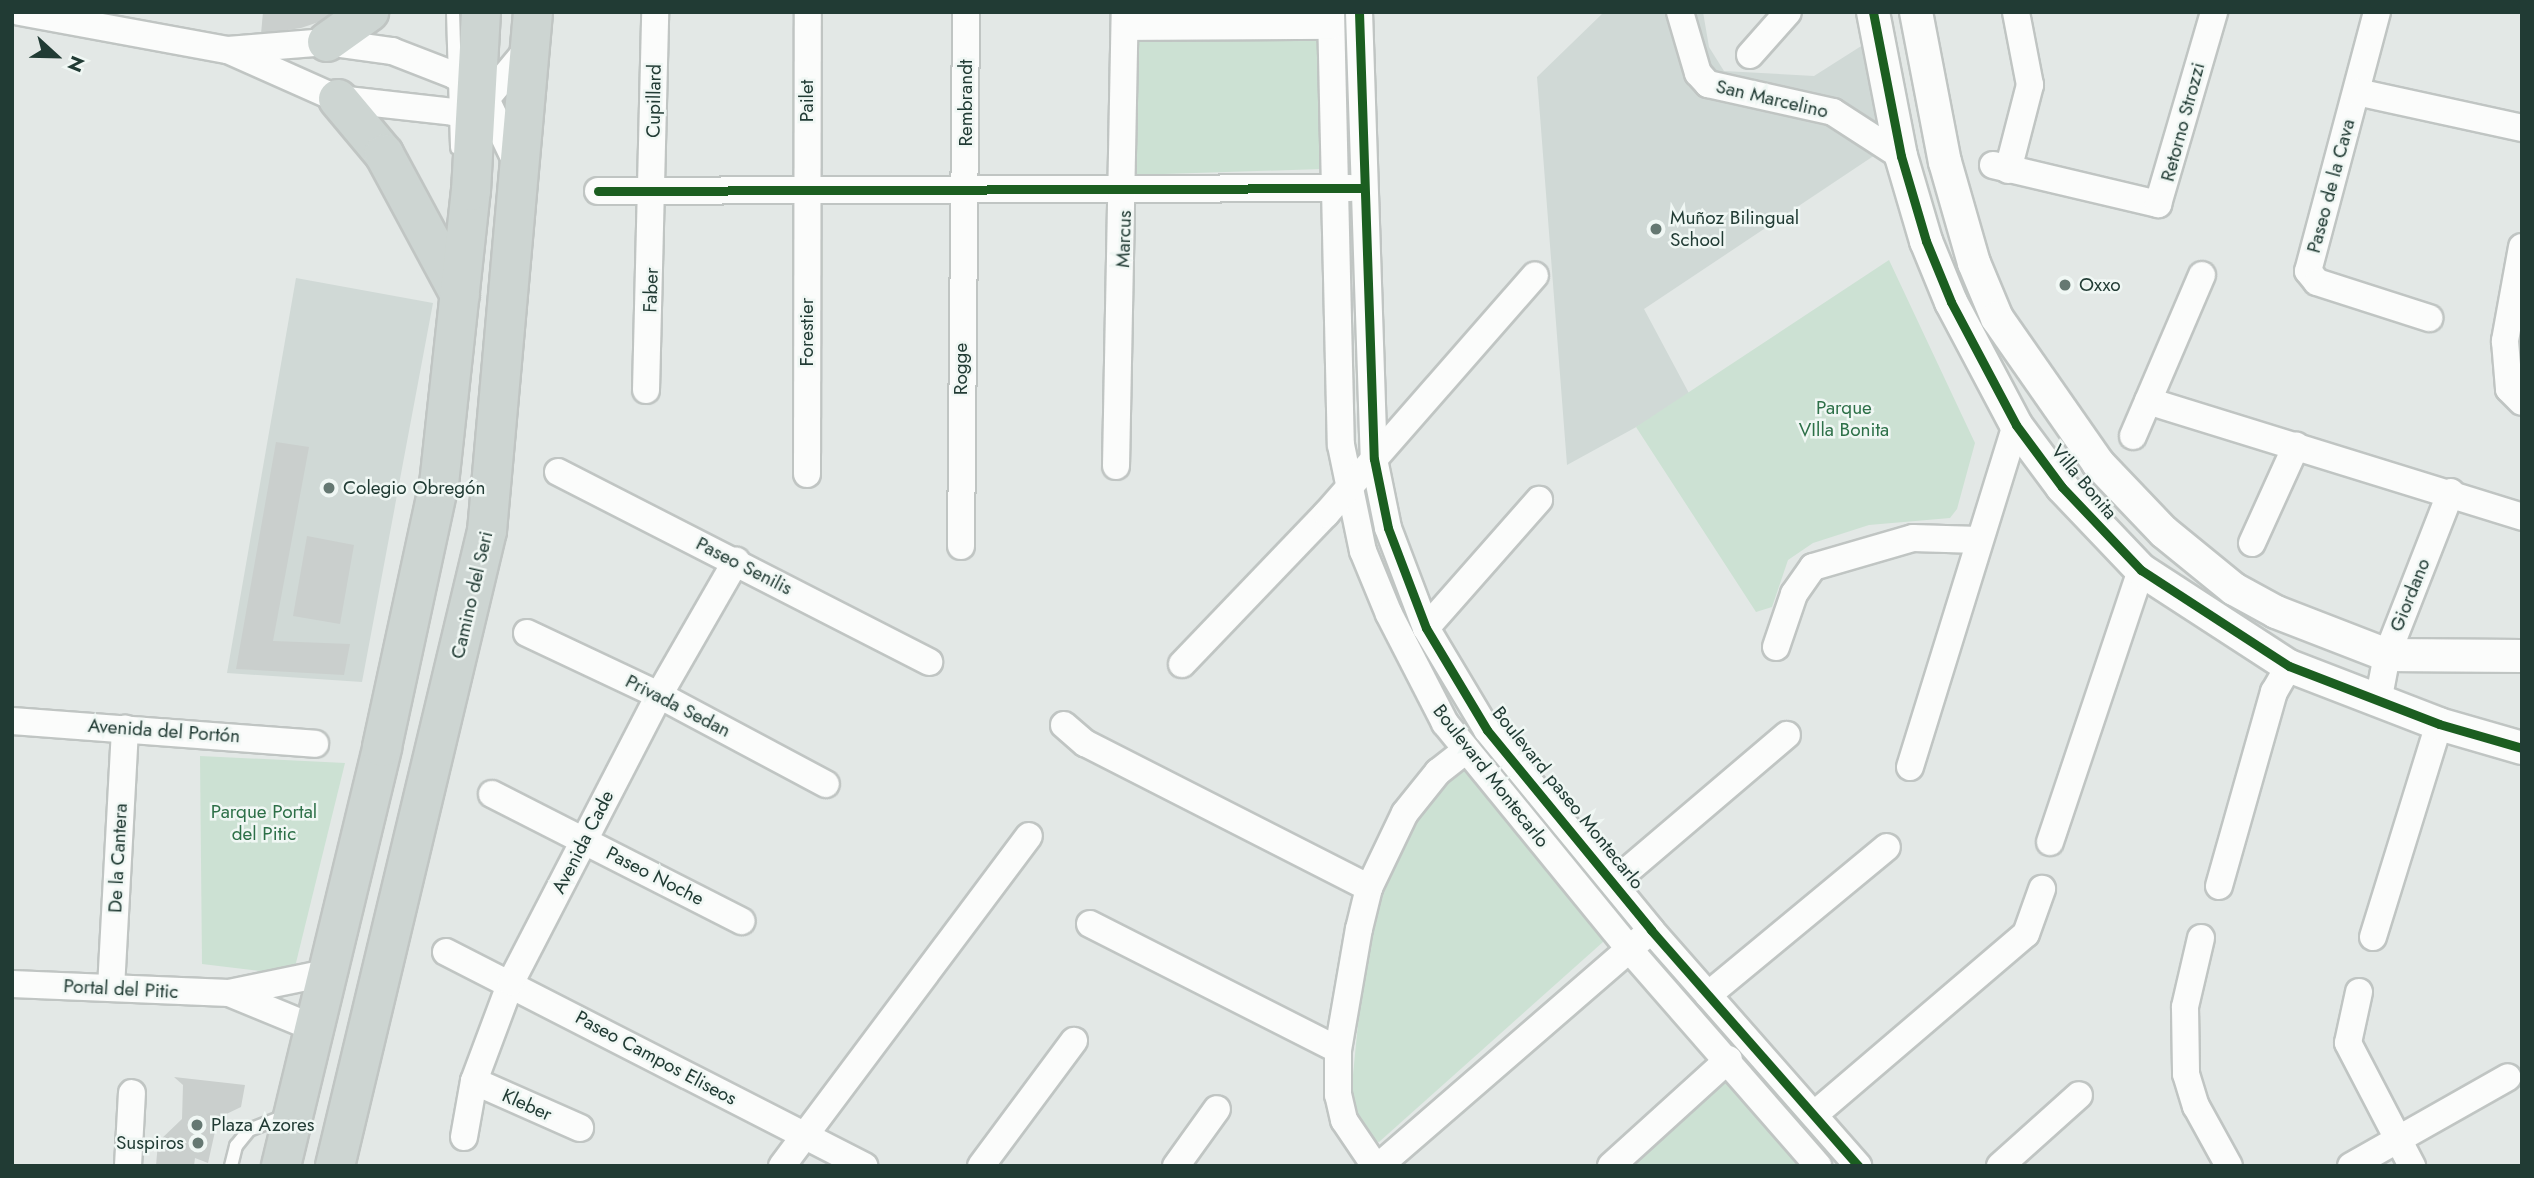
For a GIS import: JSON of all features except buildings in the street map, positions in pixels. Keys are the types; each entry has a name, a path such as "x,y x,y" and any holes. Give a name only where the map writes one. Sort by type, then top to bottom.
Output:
{"main road":[{"path":"313,42 369,12"},
{"path":"281,1166 425,554 448,426 471,191 468,96 481,12"},
{"name":"Camino del Seri","path":"335,1166 487,531 522,175 532,28"},
{"path":"338,99 384,154 411,196 460,295"}],"street":[{"path":"20,12 228,50 313,42 392,51 468,96 522,175"},
{"name":"Cupillard","path":"654,190 655,12"},
{"name":"Pailet","path":"808,12 808,191"},
{"name":"Rembrandt","path":"965,193 966,12"},
{"name":"Boulevard paseo Montecarlo","path":"1359,12 1362,188 1374,459 1388,528 1426,628 1487,730 1651,930 1858,1166"},
{"name":"San Marcelino","path":"1680,12 1698,73 1708,84 1833,112 1901,156"},
{"path":"1750,55 1788,12"},
{"name":"Villa Bonita","path":"1872,12 1901,156 1951,302 2016,425 2062,487 2140,570 2281,679 2378,702 2435,736 2522,748"},
{"name":"Villa Bonita","path":"1916,12 1945,162 1974,263 1997,318 2098,463 2164,532 2234,589 2276,612 2387,655 2522,656"},
{"name":"Retorno Strozzi","path":"2017,12 2029,85 2000,168 2158,204 2214,12"},
{"name":"Paseo de la Cava","path":"2377,12 2308,271 2317,282 2429,318"},
{"path":"1125,20 1331,19"},
{"name":"Boulevard Montecarlo","path":"1331,19 1333,187 1347,489 1363,551 1414,670 1466,750 1629,949 1729,1059 1818,1166"},
{"name":"Marcus","path":"1116,466 1125,191 1125,20"},
{"path":"228,50 289,82 338,99 468,96 532,28"},
{"path":"289,82 313,42"},
{"path":"2357,92 2522,128"},
{"path":"598,191 965,193 1362,188"},
{"name":"Faber","path":"646,390 654,190"},
{"name":"Forestier","path":"807,474 808,191"},
{"name":"Rogge","path":"961,546 965,193"},
{"path":"2522,247 2509,389 2522,402"},
{"path":"1182,664 1347,489 1535,275"},
{"path":"2133,436 2203,275"},
{"path":"2148,401 2451,492 2522,517"},
{"path":"1910,767 2016,425"},
{"path":"2252,543 2296,446"},
{"path":"2062,487 2098,463"},
{"name":"Paseo Senilis","path":"558,472 929,662"},
{"name":"Giordano","path":"2378,702 2387,655 2451,492"},
{"path":"1426,628 1539,500"},
{"path":"1776,647 1794,594 1822,562 1913,538 1979,540"},
{"name":"Avenida Cade","path":"464,1137 474,1081 511,982 659,695 736,561"},
{"path":"2050,842 2127,599 2140,570"},
{"name":"Privada Sedan","path":"527,633 659,695 826,784"},
{"path":"2220,887 2281,679"},
{"name":"Avenida del Portón","path":"12,721 315,744"},
{"path":"1064,725 1085,743 1369,888"},
{"name":"De la Cantera","path":"111,988 125,728"},
{"path":"1614,882 1787,734"},
{"path":"2373,937 2435,736"},
{"path":"1466,750 1438,772 1405,813 1369,888 1338,1050 1344,1120 1377,1166 1651,930"},
{"name":"Paseo Noche","path":"492,794 585,839 741,921"},
{"path":"782,1166 1029,836"},
{"path":"1708,995 1887,847"},
{"path":"1815,1114 2026,934 2042,889"},
{"path":"1090,924 1338,1050"},
{"path":"2201,938 2185,1007 2186,1074 2196,1107 2229,1166"},
{"name":"Paseo Campos Eliseos","path":"446,952 511,982 865,1166"},
{"name":"Portal del Pitic","path":"12,984 229,993 326,973"},
{"path":"2359,992 2348,1042 2413,1166"},
{"name":"Portal del Pitic","path":"229,993 314,1028"},
{"path":"981,1166 1074,1041"},
{"path":"1611,1166 1729,1059"},
{"path":"2351,1166 2393,1128 2508,1077"},
{"name":"Kleber","path":"474,1081 580,1128"},
{"path":"128,1166 132,1093"},
{"path":"2000,1166 2080,1095"},
{"path":"1176,1166 1217,1109"}],"lane":[{"path":"453,12 468,96"},
{"path":"231,1166 236,1146 249,1130 294,1112"}],"shaded area":[{"name":"Muñoz Bilingual School","path":"1604,12 1703,12 1709,47 1724,71 1814,76 1866,43 1884,149 1644,309 1691,397 1567,465 1537,77"},
{"name":"Colegio Obregón","path":"296,278 433,303 362,682 227,673"}],"green space":[{"path":"1319,34 1321,169 1133,175 1136,41"},
{"name":"Parque VIlla Bonita","path":"1889,260 1975,443 1957,509 1950,518 1869,525 1813,543 1788,560 1772,607 1756,612 1636,427"},
{"name":"Parque Portal del Pitic","path":"200,756 345,763 293,975 202,964"},
{"path":"1450,768 1472,768 1603,926 1603,942 1379,1142 1362,1138 1351,1095 1367,933 1407,821"},
{"path":"1720,1071 1809,1166 1614,1166"}],"cycle path":[{"path":"1359,12 1374,459 1388,528 1426,628 1487,730 1651,930 1858,1166"},
{"path":"1873,12 1901,156 1926,241 1951,302 2016,425 2062,487 2141,570 2289,666 2439,724 2522,748"},
{"path":"598,191 1362,188"}],"place":[{"name":"Muñoz Bilingual School","path":"1656,229"},
{"name":"Oxxo","path":"2065,285"},
{"name":"Colegio Obregón","path":"329,488"},
{"name":"Plaza Azores","path":"197,1125"},
{"name":"Suspiros","path":"198,1143"}]}
